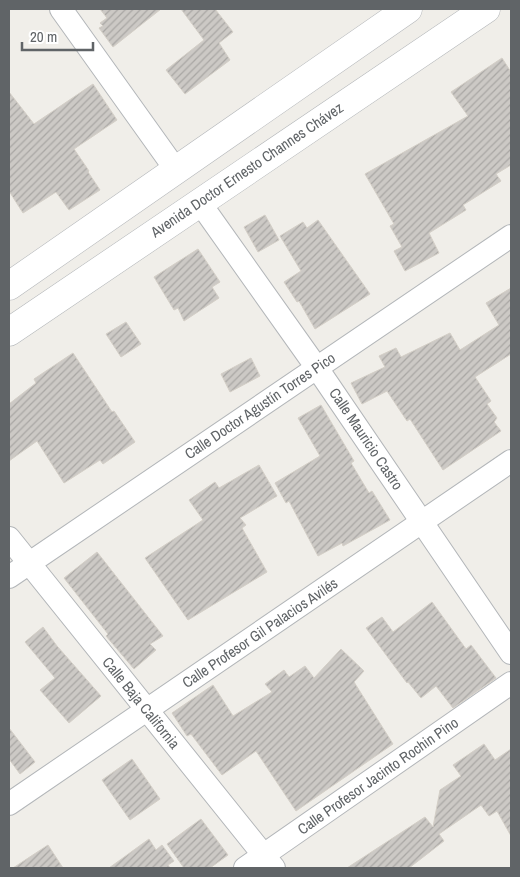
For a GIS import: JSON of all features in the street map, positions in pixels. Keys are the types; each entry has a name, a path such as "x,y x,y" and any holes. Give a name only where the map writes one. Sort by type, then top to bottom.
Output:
{"street":[{"path":"61,9 176,170"},
{"path":"9,286 408,9"},
{"name":"Avenida Doctor Ernesto Channes Chávez","path":"9,332 486,9"},
{"name":"Calle Mauricio Castro","path":"200,203 318,368 511,653"},
{"name":"Calle Doctor Agustín Torres Pico","path":"9,577 511,236"},
{"name":"Calle Profesor Gil Palacios Avilés","path":"9,804 511,461"},
{"name":"Calle Baja California","path":"9,538 269,862"},
{"name":"Calle Profesor Jacinto Rochin Pino","path":"245,868 269,862 511,683"}],"building":[{"path":"100,9 161,9 113,47 99,28 103,26 100,23 107,18"},
{"path":"181,9 215,9 233,32 219,43 230,60 185,94 166,70 204,40"},
{"path":"502,58 511,72 511,165 496,174 501,181 463,205 466,210 429,233 439,253 405,271 394,251 402,247 390,226 394,224 365,174 468,116 451,92"},
{"path":"93,84 117,120 74,149 100,190 69,210 56,192 23,213 9,191 9,92 34,124"},
{"path":"265,215 279,240 258,252 244,227"},
{"path":"318,220 370,294 315,329 299,301 297,302 284,282 301,271 280,236 303,222 307,228"},
{"path":"198,249 220,282 212,287 219,298 184,321 178,308 174,310 154,277"},
{"path":"511,288 511,354 475,377 491,401 487,404 497,418 494,422 501,431 443,470 410,419 407,421 387,391 362,404 351,383 385,367 379,356 396,348 401,357 450,333 460,350 499,325 486,303"},
{"path":"126,322 141,344 121,357 106,334"},
{"path":"73,353 112,412 114,411 135,442 103,464 100,460 64,483 37,441 9,461 9,404 36,383 34,379"},
{"path":"251,358 260,376 230,392 221,374"},
{"path":"321,405 354,461 351,463 369,493 372,491 390,520 343,546 342,543 318,556 289,501 286,503 275,483 320,456 298,418"},
{"path":"259,465 277,496 240,518 246,525 242,528 267,572 188,620 145,558 203,520 189,500 215,482 219,488"},
{"path":"97,552 163,636 150,644 156,650 134,669 106,636 108,634 64,578"},
{"path":"432,602 466,649 471,645 496,678 453,708 436,686 421,698 407,683 366,628 382,617 393,632"},
{"path":"43,627 57,646 101,696 69,723 40,690 55,678 25,642"},
{"path":"341,649 364,671 354,682 393,744 296,811 256,751 222,775 191,734 187,736 172,713 213,685 233,716 272,692 265,684 284,670 289,677 305,666 314,678"},
{"path":"9,728 35,762 20,774 9,759"},
{"path":"484,744 495,760 511,749 511,836 497,811 489,816 481,805 439,834 444,841 409,868 347,868 425,817 433,827 440,790 461,776 453,765"},
{"path":"132,759 160,799 130,820 102,780"},
{"path":"201,819 228,855 210,868 184,868 167,844"},
{"path":"149,839 156,850 162,845 174,861 168,865 170,868 109,868"},
{"path":"48,845 63,868 13,868"}]}
